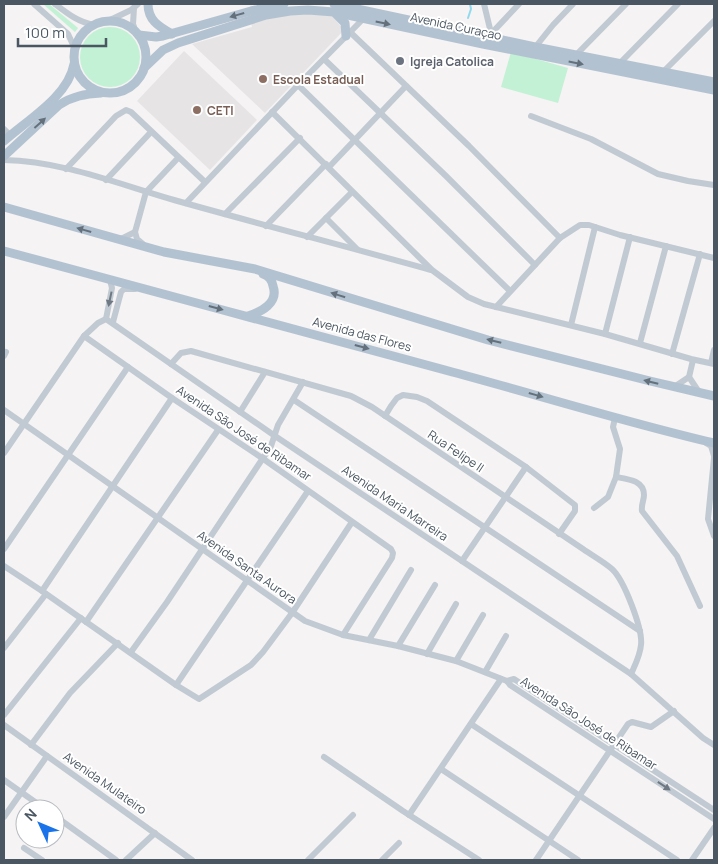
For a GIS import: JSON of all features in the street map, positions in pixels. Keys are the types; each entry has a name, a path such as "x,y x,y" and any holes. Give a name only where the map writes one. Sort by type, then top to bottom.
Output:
{"main road":[{"path":"148,4 148,11 152,20 172,34"},
{"path":"137,34 156,37 172,34 251,11 284,4"},
{"path":"334,8 345,23 348,34"},
{"name":"Avenida Curaçao","path":"144,68 156,55 170,46 266,15 290,11 334,8 714,90"},
{"name":"Avenida Curaçao","path":"334,8 363,19 490,35 533,50 576,54 663,72 712,79"},
{"path":"4,156 59,105 68,99 76,96 118,92 130,87 139,79 146,57 144,45 137,34 128,26 108,21 94,25 83,33 75,49 72,74 63,88 53,100 6,135"},
{"path":"74,61 80,76 91,88 106,93"},
{"path":"4,207 148,248 195,259 255,269 488,340 714,396"},
{"name":"Avenida das Flores","path":"4,251 248,316 615,418 714,443"},
{"path":"248,316 258,313 267,307 274,298 275,290 272,282 267,276 255,269"}],"street":[{"path":"34,4 68,34 75,49"},
{"path":"55,4 74,19 85,24 94,25"},
{"path":"484,4 490,35"},
{"path":"490,35 519,4"},
{"path":"533,50 573,4"},
{"path":"576,54 626,4"},
{"path":"620,63 678,4"},
{"path":"108,21 136,6"},
{"path":"136,6 133,24 137,34"},
{"path":"186,203 363,19"},
{"path":"663,72 714,21"},
{"path":"348,34 469,146 560,238"},
{"path":"324,59 535,265"},
{"path":"298,85 510,291"},
{"path":"266,226 406,86"},
{"path":"66,169 116,116 123,111 128,111 205,182"},
{"path":"272,112 432,270 468,297 496,307 640,343 693,360 713,363 714,350"},
{"path":"531,116 591,139 658,174 688,181 714,184"},
{"path":"106,180 151,132"},
{"path":"225,214 300,138"},
{"path":"148,248 137,239 135,232 146,192 178,158"},
{"path":"4,160 66,169 266,226 432,270"},
{"path":"307,237 352,192"},
{"path":"326,218 358,250"},
{"path":"496,307 560,238 576,226 584,224 714,258"},
{"path":"571,325 595,226"},
{"path":"117,239 135,232"},
{"path":"605,334 630,237"},
{"path":"640,343 666,246"},
{"path":"672,354 700,254"},
{"path":"109,320 112,288 110,280"},
{"path":"109,320 118,296 124,290 155,291"},
{"path":"4,453 84,336 98,323 109,320"},
{"name":"Avenida Maria Marreira","path":"109,320 275,436 631,674 674,710 703,738 714,745"},
{"name":"Avenida São José de Ribamar","path":"84,336 391,549 393,553 392,558 343,635"},
{"name":"Rua Felipe II","path":"171,364 181,353 191,351 351,396 385,416 612,569 624,585 640,631 642,644 639,658 631,674"},
{"path":"674,387 689,377 693,360"},
{"path":"4,549 128,367"},
{"path":"240,412 265,372"},
{"path":"689,377 699,392"},
{"path":"131,652 262,458 303,382"},
{"path":"385,416 397,398 403,395 417,397 526,467 575,505 575,511 559,534"},
{"path":"4,648 44,592 172,398"},
{"path":"294,400 640,631"},
{"name":"Avenida Santa Aurora","path":"4,410 292,613 315,626 343,635 398,646 456,661 504,680"},
{"path":"594,508 608,497 616,476 620,449 613,427 615,418"},
{"path":"4,714 83,620 218,430"},
{"path":"700,440 711,446 714,457 713,499 708,519 714,536"},
{"path":"462,561 526,467"},
{"path":"616,476 638,482 641,486 644,493 642,511 678,556 700,606"},
{"path":"176,685 308,491"},
{"path":"4,566 195,698 202,698 251,665 263,652 292,613 352,522"},
{"path":"369,640 411,570"},
{"path":"398,646 434,585"},
{"path":"426,654 456,604"},
{"path":"456,661 483,615"},
{"path":"485,672 506,636"},
{"path":"31,745 70,692 118,643"},
{"name":"Avenida São José de Ribamar","path":"504,680 514,679 714,810"},
{"path":"409,815 471,724 504,680"},
{"name":"Avenida São José de Ribamar","path":"504,680 714,820"},
{"path":"536,860 625,728 632,722 651,727 674,710"},
{"path":"471,724 677,860"},
{"name":"Avenida Mulateiro","path":"4,725 192,860"},
{"path":"4,817 47,756"},
{"path":"324,757 409,815 480,860"},
{"path":"441,769 578,860"},
{"path":"4,780 31,799"},
{"path":"308,860 353,816"},
{"path":"65,823 116,860"},
{"path":"692,860 714,828"},
{"path":"126,860 155,833"},
{"path":"382,860 399,843"},
{"path":"26,849 42,860"}],"shaded area":[{"name":"Escola Estadual","path":"314,14 332,16 344,30 265,113 192,44 252,27 251,22 283,15"},
{"name":"CETI","path":"184,51 257,120 210,170 137,101"}],"green space":[{"path":"43,4 49,4 78,28 75,32"},
{"path":"110,27 127,32 135,40 140,57 135,74 127,82 110,87 93,82 85,74 80,57 85,40 93,32"},
{"path":"511,52 568,68 558,103 501,87"}],"waterway":[{"path":"468,18 471,9 470,4"}],"place":[{"name":"Igreja Catolica","path":"400,61"},
{"name":"Escola Estadual","path":"263,79"},
{"name":"CETI","path":"197,110"}]}
